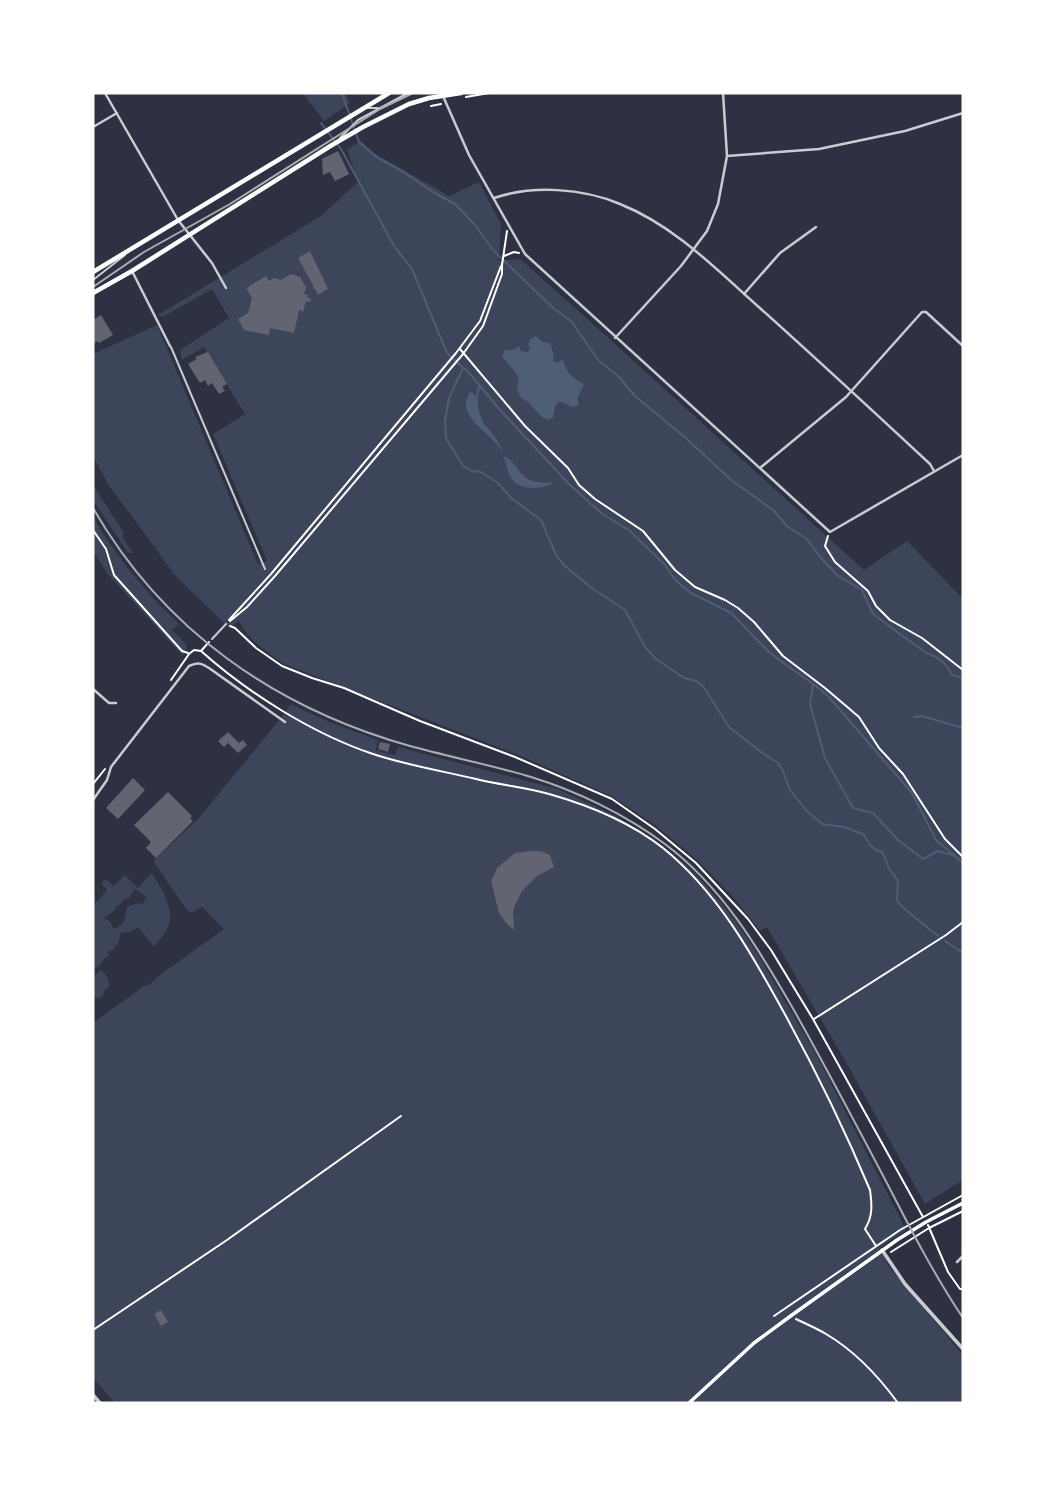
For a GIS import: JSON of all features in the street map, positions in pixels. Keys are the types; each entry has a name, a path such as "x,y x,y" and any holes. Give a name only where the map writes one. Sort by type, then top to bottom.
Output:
{"main road":[{"path":"93,272 323,132 378,95 389,93"},
{"path":"93,293 360,129 410,104 443,93 461,93"},
{"path":"689,1403 754,1343 903,1236 963,1203"}],"street":[{"path":"105,93 177,220 212,263 226,288"},
{"path":"443,93 469,155 525,254 830,532 963,455"},
{"path":"615,338 695,250 707,232 718,204 727,156 723,93"},
{"path":"93,127 117,113"},
{"path":"727,156 819,149 905,131 963,113"},
{"path":"494,198 518,192 566,191 617,203 658,223 695,250 852,391 930,464 934,471"},
{"path":"744,294 780,253 816,227"},
{"path":"132,271 170,346"},
{"path":"760,468 852,391 922,312 926,312 963,346"},
{"path":"93,800 107,780 111,767 189,666 196,663 209,668 285,722"},
{"path":"93,689 109,703 116,703"},
{"path":"883,1250 905,1284 963,1349"},
{"path":"957,1262 963,1256"},
{"path":"93,1395 100,1403"}],"lane":[{"path":"332,145 358,120 408,93"},
{"path":"360,109 379,107"},
{"path":"93,280 134,248"},
{"path":"170,346 265,569"},
{"path":"212,639 226,624"}],"path":[{"path":"457,99 489,93"},
{"path":"431,106 446,103"},
{"path":"226,624 247,607 275,576 463,354 482,326 502,275 508,223"},
{"path":"503,257 514,252 525,254"},
{"path":"226,624 280,564 460,348 480,321 502,265"},
{"path":"460,348 525,426 568,468 579,485 643,531 676,570 695,587 738,608 783,656 859,717 879,748 903,774 945,839 963,858"},
{"path":"93,530 106,549 114,575 182,650 189,654 194,650 201,651 260,696 315,730 372,754 483,781 548,793 586,807 620,821 661,846 684,866 729,918 812,1063 870,1190 873,1206 865,1230 876,1245"},
{"path":"830,532 825,545 835,562 868,590 876,606 890,620 922,638 963,670"},
{"path":"226,624 236,628 256,648 282,666 344,688 612,799 655,829 696,863 732,901 771,950 813,1019 926,1222 947,1272 960,1289 963,1289"},
{"path":"201,651 212,639"},
{"path":"813,1019 963,922"},
{"path":"93,1330 227,1240 401,1116"},
{"path":"775,1316 876,1245 963,1195"},
{"path":"906,1242 963,1211"},
{"path":"795,1318 826,1334 856,1356 885,1385 898,1403"}],"shaded area":[{"path":"303,93 345,93 350,103 324,121"},
{"path":"361,141 372,152 449,196 479,182 501,224 499,261 520,259 864,570 907,541 963,599 963,1180 925,1204 767,927 760,931 734,898 697,860 656,826 613,797 521,756 284,664 253,640 239,621 229,628 175,575 108,484 93,456 93,354 157,325 258,564 267,561 213,434 245,414 204,347 182,360 180,350 229,318 212,289 163,317 158,315 321,216 358,182 347,149"},
{"path":"536,336 543,342 550,343 553,361 558,363 563,359 570,374 584,384 577,399 577,406 559,402 553,418 548,420 521,398 517,390 519,380 516,373 502,356 505,350 513,350 519,346 521,351 528,352 530,339"},
{"path":"470,392 477,398 482,420 503,451 470,417 466,401"},
{"path":"503,456 532,481 552,484 537,488 520,486 511,477"},
{"path":"93,485 124,533 122,537 133,553 128,553 93,500"},
{"path":"93,517 132,573 179,624 172,630 187,645 183,656 107,573 93,551"},
{"path":"291,704 378,740 376,750 395,755 398,747 558,789 616,816 662,845 704,883 732,916 759,956 816,1054 906,1230 879,1248 890,1268 963,1355 963,1403 115,1403 93,1378 93,1023 224,929 202,907 191,913 186,909 153,861 198,819"},
{"path":"152,873 169,907 170,922 166,932 154,947 138,927 121,933 118,945 108,952 109,955 93,971 93,906 107,890 102,882 105,879 113,886 125,875 138,888","holes":["135,889 146,897 142,905 138,903 127,907 123,922 118,927 114,929 109,920 104,918 129,898"]},
{"path":"100,970 107,977 109,987 103,996 93,998 93,973 95,975"}],"building":[{"path":"338,151 349,174 335,181 330,172 323,175 322,159"},
{"path":"310,251 328,289 318,295 298,258"},
{"path":"291,274 300,277 306,287 304,294 308,295 307,298 311,301 306,301 303,312 299,310 294,333 270,328 269,335 244,330 238,319 248,313 252,298 246,288 266,276 269,281 274,278 281,280"},
{"path":"101,315 113,335 93,344 93,320"},
{"path":"208,352 227,384 222,387 225,391 219,394 212,383 208,386 205,380 200,383 188,364 197,359 195,357"},
{"path":"228,732 239,743 243,740 247,745 238,753 228,743 224,747 218,741"},
{"path":"380,742 390,744 388,752 378,749"},
{"path":"133,778 145,790 118,819 106,808"},
{"path":"168,792 192,816 190,818 193,821 156,858 146,848 151,842 134,825"},
{"path":"531,851 550,855 554,867 537,876 522,891 513,912 514,930 499,913 491,881 497,868 515,853"},
{"path":"161,1310 168,1322 161,1326 154,1314"}],"waterway":[{"path":"342,93 359,142 378,158 455,204 493,250 553,308 571,321 599,361 618,376 635,396 731,480 807,539 838,576 862,590 873,614 926,653 942,661 952,675 963,679"},
{"path":"321,123 341,149 394,246 412,269 447,353 470,374 569,484 601,513 630,531 665,565 676,581 691,593 731,613 770,653 828,696 912,793 936,840 963,863"},
{"path":"462,370 449,398 445,420 446,438 463,466 481,472 498,483 511,498 541,520 556,555 565,566 625,610 645,647 656,659 684,678 703,686 729,727 778,763 790,790 806,810 822,824 844,827 863,834 871,846 882,852 898,881 897,901 938,936"},
{"path":"477,398 479,386"},
{"path":"813,684 810,704 825,758 853,808 873,813 898,840 923,859 938,851 953,855"},
{"path":"914,717 922,716 963,728"},
{"path":"945,941 963,953"}],"tram line":[{"path":"93,287 144,252 230,204 380,109 413,93"}],"railway":[{"path":"93,508 121,552 153,591 188,627 269,686 313,710 360,730 566,789 634,823 685,861 721,898 765,961 829,1073 924,1254 963,1318"}]}
